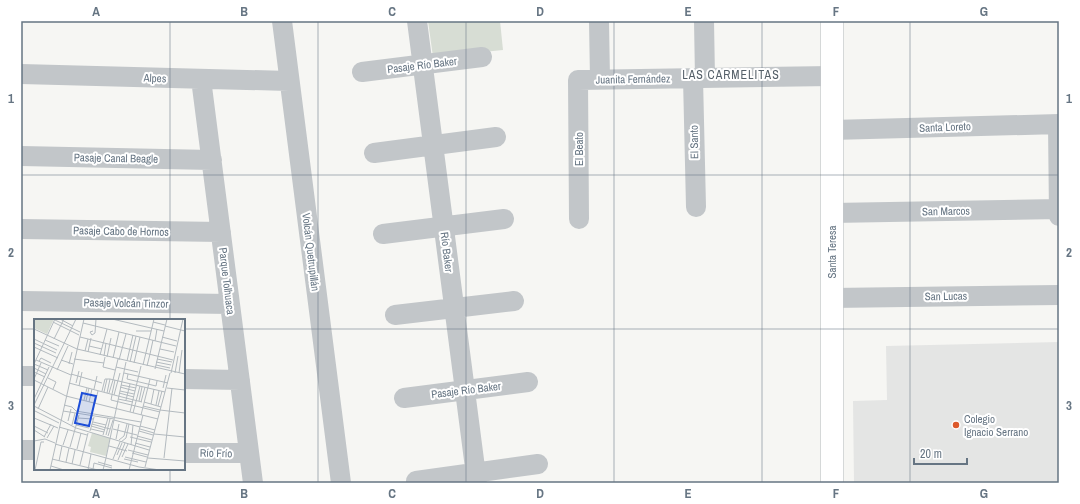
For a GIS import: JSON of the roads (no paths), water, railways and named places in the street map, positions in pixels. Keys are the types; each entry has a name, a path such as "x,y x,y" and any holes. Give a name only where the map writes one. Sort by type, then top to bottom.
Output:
{"street":[{"name":"Volcán Quetrupillán","path":"282,21 341,483"},
{"name":"Río Baker","path":"417,21 476,478"},
{"path":"599,21 600,79"},
{"name":"El Santo","path":"696,207 699,78 704,21"},
{"name":"Santa Teresa","path":"832,21 832,483"},
{"name":"Pasaje Río Baker","path":"362,72 482,57"},
{"name":"Alpes","path":"21,74 289,81"},
{"name":"Juanita Fernández","path":"578,80 832,76"},
{"name":"Parque Tolhuaca","path":"201,79 253,483"},
{"name":"El Beato","path":"578,80 579,219"},
{"path":"1058,124 1059,216"},
{"name":"Santa Loreto","path":"832,130 1058,124"},
{"path":"374,153 496,137"},
{"name":"Pasaje Canal Beagle","path":"21,156 212,160"},
{"name":"San Marcos","path":"832,213 1059,209"},
{"path":"383,234 504,219"},
{"name":"Pasaje Cabo de Hornos","path":"21,230 221,232"},
{"name":"San Lucas","path":"832,298 1059,295"},
{"name":"Pasaje Volcán Tinzor","path":"21,301 230,304"},
{"path":"395,315 514,301"},
{"path":"21,376 34,376"},
{"path":"185,379 240,380"},
{"name":"Pasaje Río Baker","path":"404,398 528,382"},
{"path":"21,450 34,450"},
{"name":"Río Frío","path":"185,452 249,453"},
{"path":"416,481 476,478 538,464"}],"place":[{"name":"Colegio Ignacio Serrano","path":"956,425"}],"district":[{"name":"LAS CARMELITAS","path":"731,75"}]}
